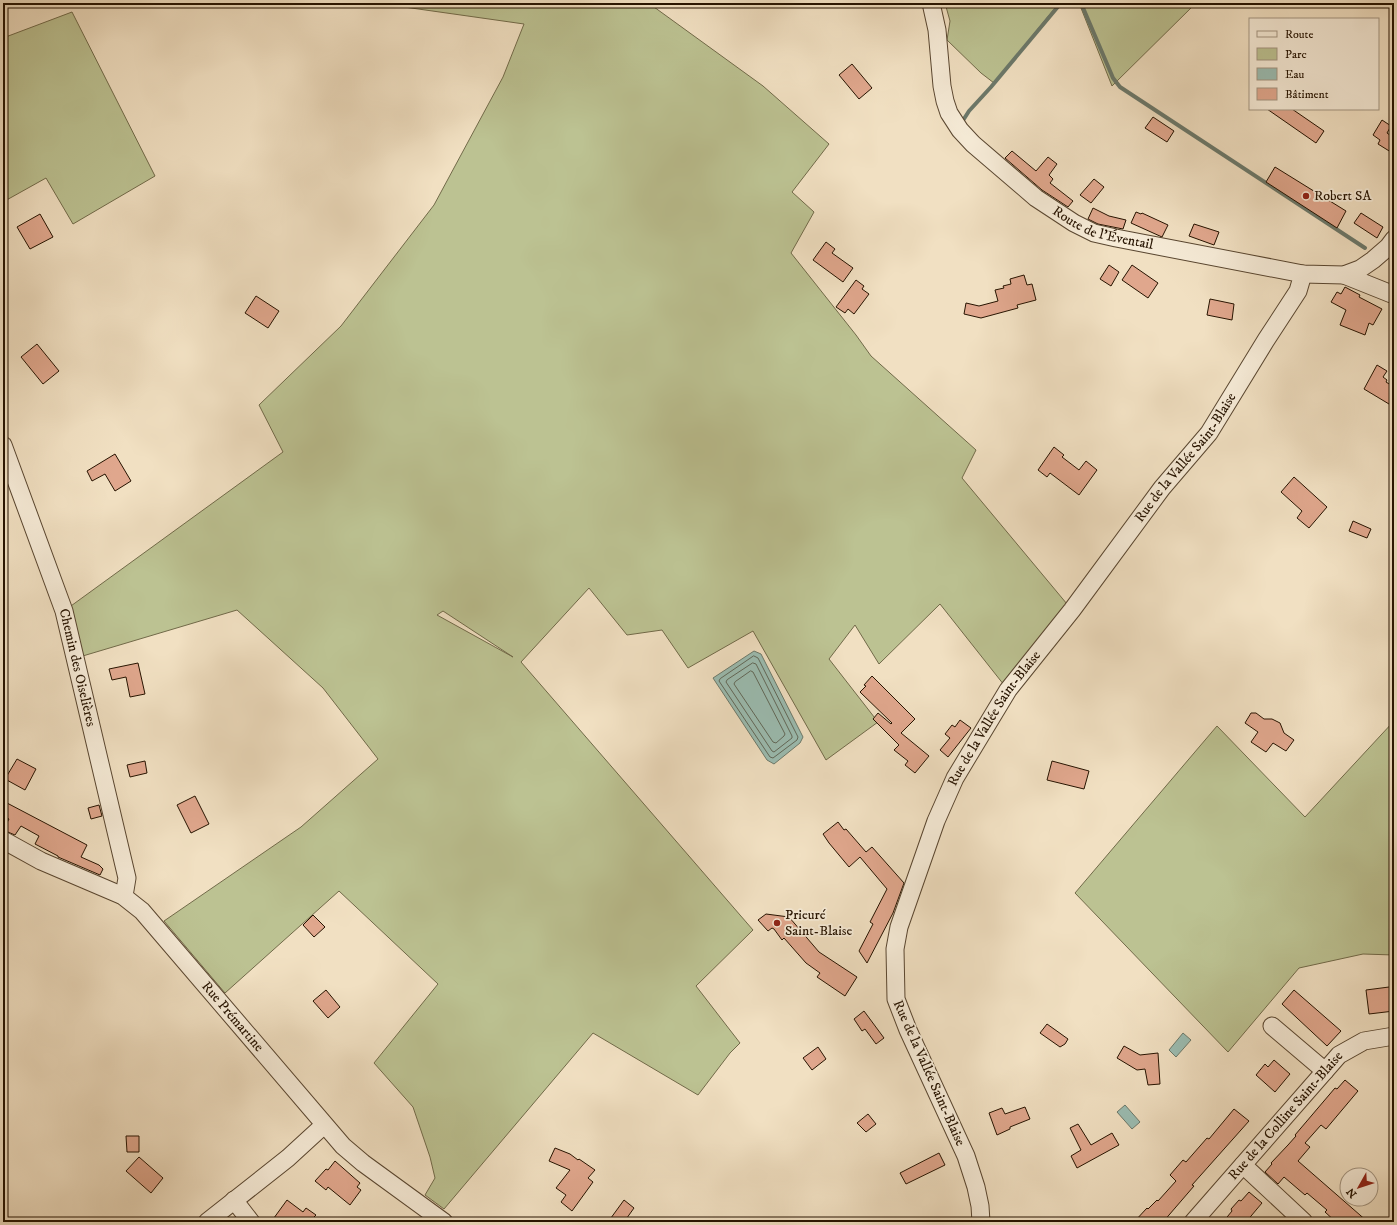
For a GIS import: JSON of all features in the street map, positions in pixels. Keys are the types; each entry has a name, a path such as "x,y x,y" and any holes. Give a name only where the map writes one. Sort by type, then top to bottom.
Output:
{"street":[{"name":"Route de l'Éventail","path":"931,3 938,30 942,86 949,113 960,130 973,144 1036,198 1074,223 1094,233 1116,238 1303,274 1344,275 1360,269 1388,247 1394,239"},
{"name":"Rue de la Vallée Saint-Blaise","path":"981,1222 980,1206 976,1187 966,1156 908,1030 896,999 895,949 899,927 936,821 955,778 1008,690 1072,610 1162,488 1209,433 1298,291 1303,274"},
{"path":"1344,275 1394,295"},
{"name":"Chemin des Oiselières","path":"3,445 64,611 127,878 126,890 123,896"},
{"name":"Rue Prémartine","path":"3,840 42,861 123,896 133,903 147,916 343,1146 363,1163 444,1222"},
{"path":"1272,1026 1325,1071"},
{"name":"Rue de la Colline Saint-Blaise","path":"1194,1222 1339,1056 1364,1041 1394,1036"},
{"path":"207,1222 288,1158 324,1125"},
{"path":"1243,1165 1304,1222"},
{"path":"234,1200 251,1222"}],"green space":[{"path":"376,3 658,3 654,7 763,86 829,144 792,192 814,212 791,253 871,356 976,450 962,478 1072,610 1008,690 940,604 879,664 855,625 829,659 878,722 826,760 753,631 688,668 662,630 627,635 589,588 521,662 753,930 696,986 740,1043 730,1053 698,1095 593,1033 444,1209 425,1195 435,1178 430,1157 413,1107 374,1063 438,984 339,891 225,993 164,921 301,827 378,759 323,688 237,610 76,658 64,611 283,452 259,405 341,326 434,205 503,77 524,24","holes":["443,611 513,657 437,615"]},
{"path":"945,3 1059,3 994,83 981,73 947,40 950,21"},
{"path":"1079,3 1196,3 1112,86"},
{"path":"72,12 155,176 73,224 46,178 3,202 3,38"},
{"path":"1394,721 1394,955 1363,954 1299,968 1228,1052 1075,893 1217,726 1305,817"}],"water":[{"path":"754,651 761,654 803,737 800,743 774,764 767,760 713,678"},
{"path":"1183,1033 1191,1040 1176,1057 1169,1050"},
{"path":"1125,1105 1140,1122 1132,1129 1117,1112"}],"building":[{"path":"852,64 872,88 859,99 839,75"},
{"path":"1268,110 1293,110 1324,131 1316,143"},
{"path":"1153,117 1174,131 1167,142 1145,128"},
{"path":"1382,120 1391,126 1387,133 1394,138 1394,154 1378,144 1380,140 1373,135"},
{"path":"1012,151 1036,171 1048,157 1057,164 1049,175 1053,179 1050,183 1073,201 1068,207 1042,190 1005,158"},
{"name":"Robert SA","path":"1275,167 1346,211 1337,228 1266,182"},
{"path":"1094,179 1104,187 1091,203 1080,195"},
{"path":"1093,208 1109,216 1126,220 1123,229 1098,224 1088,219"},
{"path":"1136,212 1142,213 1168,225 1162,237 1131,223"},
{"path":"1361,213 1383,227 1377,238 1354,223"},
{"path":"40,214 53,237 30,249 17,227"},
{"path":"1194,224 1219,232 1214,245 1189,236"},
{"path":"826,242 835,249 832,253 853,268 843,282 813,260"},
{"path":"1109,265 1119,272 1111,286 1100,279"},
{"path":"1132,265 1158,283 1148,298 1122,280"},
{"path":"1024,275 1027,285 1032,284 1036,300 1017,305 1018,308 981,318 964,314 966,303 979,306 998,301 995,290 1004,288 1003,286 1011,284 1010,279"},
{"path":"856,280 864,286 862,289 869,294 854,314 848,309 845,313 836,307"},
{"path":"1345,287 1360,295 1359,297 1382,309 1373,325 1369,323 1365,335 1340,325 1346,310 1331,302 1337,292 1341,294"},
{"path":"256,296 279,311 268,328 245,313"},
{"path":"1210,299 1234,304 1232,320 1207,315"},
{"path":"37,344 59,371 43,384 21,357"},
{"path":"1377,365 1387,371 1383,377 1387,380 1386,382 1394,387 1394,407 1364,389"},
{"path":"1054,447 1064,455 1062,457 1079,470 1086,461 1097,470 1079,495 1050,473 1047,477 1038,470"},
{"path":"115,454 131,481 115,491 105,474 92,481 87,471"},
{"path":"1294,477 1327,507 1309,528 1297,518 1302,511 1281,492"},
{"path":"1353,521 1371,529 1367,538 1349,531"},
{"path":"138,663 145,694 130,697 126,677 112,680 109,669"},
{"path":"872,676 915,719 901,733 929,756 915,773 905,765 908,761 894,750 899,745 873,719 878,713 891,724 892,723 860,692"},
{"path":"1251,713 1256,713 1264,719 1272,719 1280,723 1284,733 1294,740 1286,751 1273,743 1266,752 1251,742 1258,732 1245,723"},
{"path":"960,720 971,728 948,757 940,750 950,738 945,734 952,725 955,727"},
{"path":"17,759 36,769 25,790 5,779"},
{"path":"145,761 147,773 130,777 127,765"},
{"path":"1052,761 1089,771 1084,789 1047,780"},
{"path":"195,796 209,824 191,833 177,805"},
{"path":"7,803 87,845 81,857 99,865 103,869 100,875 58,857 35,844 39,836 21,826 15,835 3,830 9,819 3,816 3,811"},
{"path":"99,805 102,816 91,819 88,808"},
{"path":"838,822 866,852 872,847 904,883 893,913 867,963 859,951 873,924 870,922 887,889 860,857 849,867 829,843 823,834"},
{"path":"766,914 789,917 819,952 857,977 845,996 817,977 820,973 806,963 784,938 782,940 774,929 772,928 768,931 758,920"},
{"path":"313,915 325,927 314,937 303,925"},
{"path":"1389,987 1394,991 1394,1011 1369,1014 1366,990"},
{"path":"326,990 340,1007 328,1018 313,1001"},
{"path":"1294,990 1341,1031 1327,1046 1282,1004"},
{"path":"864,1011 884,1038 876,1044 865,1029 862,1031 854,1019"},
{"path":"1047,1024 1068,1039 1065,1044 1060,1047 1040,1033"},
{"path":"1124,1046 1140,1055 1158,1053 1160,1084 1148,1085 1145,1069 1137,1070 1117,1058"},
{"path":"818,1047 826,1059 812,1070 803,1058"},
{"path":"1274,1060 1290,1074 1275,1092 1256,1075 1265,1064 1268,1067"},
{"path":"1345,1080 1358,1091 1326,1129 1321,1125 1305,1143 1310,1147 1298,1161 1339,1197 1339,1207 1351,1207 1368,1222 1336,1222 1325,1212 1327,1210 1307,1193 1305,1195 1284,1177 1278,1184 1265,1172 1335,1088 1337,1089"},
{"path":"1025,1107 1030,1119 1010,1127 1010,1129 997,1135 989,1113 1002,1108 1005,1114"},
{"path":"1234,1109 1249,1121 1192,1185 1194,1186 1163,1222 1134,1222 1147,1208 1148,1209 1157,1200 1158,1201 1176,1181 1170,1175 1183,1160 1186,1162 1207,1138 1209,1139"},
{"path":"868,1114 876,1124 866,1132 857,1123"},
{"path":"1078,1124 1091,1145 1112,1133 1119,1145 1077,1168 1071,1156 1081,1150 1070,1128"},
{"path":"126,1136 139,1136 139,1152 127,1152"},
{"path":"555,1148 570,1154 595,1170 588,1178 593,1182 572,1211 561,1202 566,1195 556,1188 570,1170 549,1161"},
{"path":"939,1153 945,1165 906,1184 900,1173"},
{"path":"139,1157 163,1178 151,1193 126,1171"},
{"path":"335,1161 360,1183 357,1187 361,1190 350,1205 328,1187 326,1190 315,1181 326,1169 328,1170"},
{"path":"1249,1192 1262,1203 1246,1222 1223,1222 1232,1211 1231,1209"},
{"path":"287,1200 303,1212 306,1208 316,1215 313,1218 318,1222 271,1222"},
{"path":"624,1200 634,1208 624,1222 608,1222"}],"waterway":[{"path":"962,122 969,111 1061,3"},
{"path":"1081,3 1113,78 1120,87 1365,248"}],"place":[{"name":"Robert SA","path":"1306,196"},
{"name":"Prieuré Saint-Blaise","path":"777,923"}]}
